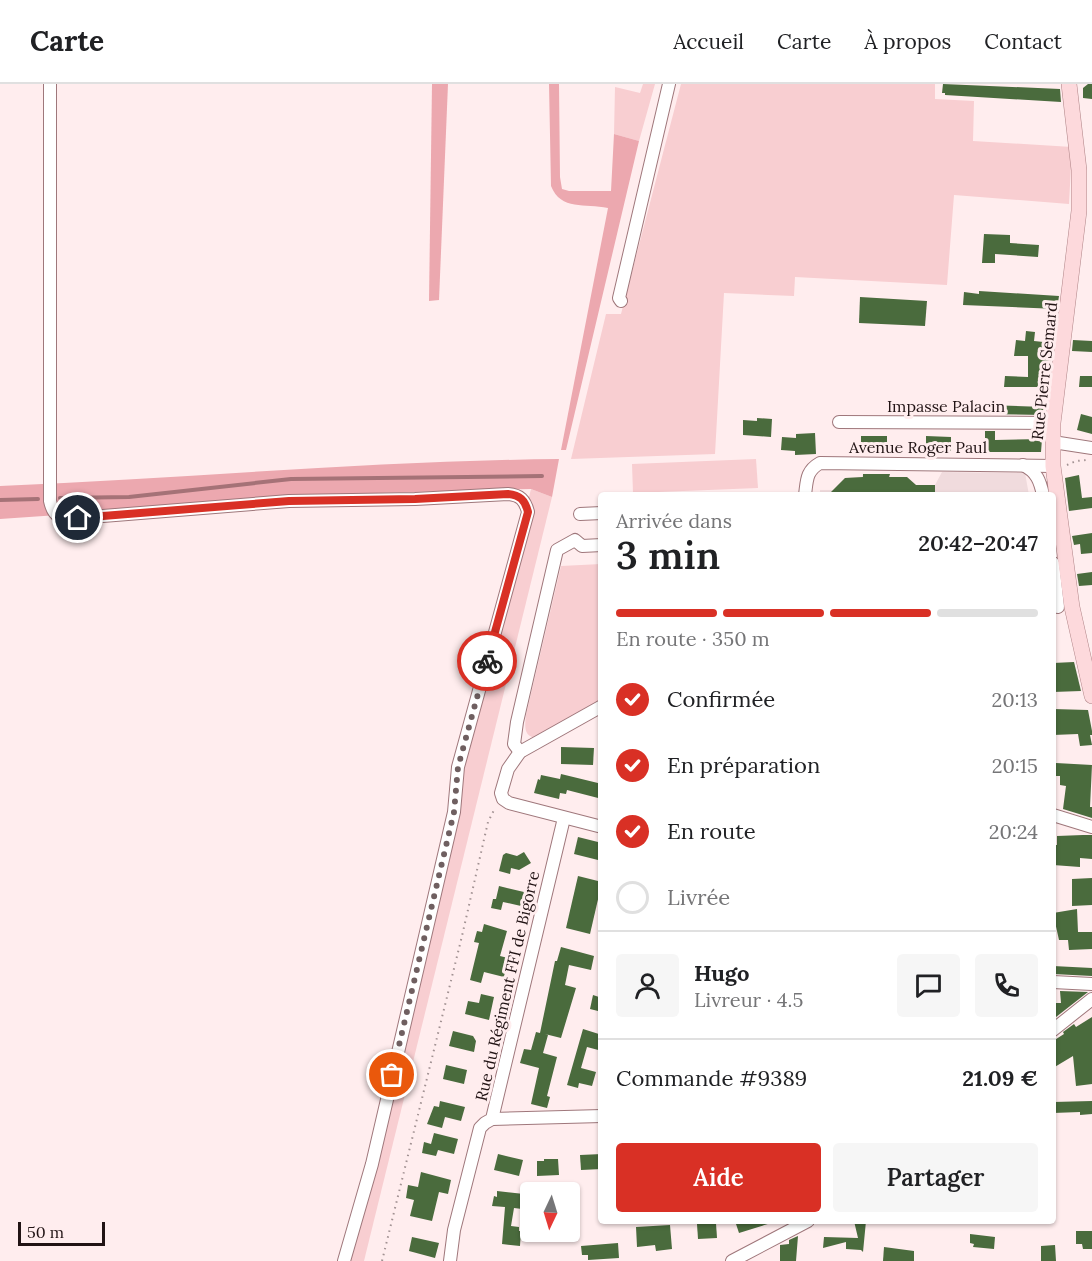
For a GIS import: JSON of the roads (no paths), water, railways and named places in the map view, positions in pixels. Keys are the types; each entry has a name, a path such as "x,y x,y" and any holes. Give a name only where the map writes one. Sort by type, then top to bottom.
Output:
{"main road":[{"name":"Rue Pierre Semard","path":"1051,492 1049,475 1053,423 1079,211 1079,170 1069,84"},
{"name":"Rue Pierre Semard","path":"1058,538 1092,696"}],"street":[{"path":"50,84 50,501 56,515 78,518 289,501 415,499 508,494 520,497 526,503 528,512 458,767 454,812 372,1164 344,1261"},
{"path":"621,301 619,298 669,84"},
{"name":"Impasse Palacin","path":"839,422 1053,423"},
{"path":"1053,442 1092,448"},
{"name":"Avenue Roger Paul","path":"805,492 811,468 820,463 1022,465 1049,475"},
{"path":"1022,465 1049,475 1044,492"},
{"path":"580,514 598,513"},
{"path":"520,752 514,744 517,722 557,550 575,540 582,546 598,545"},
{"path":"1056,590 1058,608"},
{"path":"598,708 520,752 508,769 501,793 506,801 598,826"},
{"path":"1056,816 1092,827"},
{"name":"Rue du Régiment FFI de Bigorre","path":"450,1261 454,1230 480,1128 492,1119 564,818"},
{"path":"1056,982 1092,984"},
{"path":"1056,1028 1092,999"},
{"path":"492,1119 598,1116"},
{"path":"732,1261 802,1224"}],"waterway":[{"path":"60,498 129,497 291,479 542,476"},
{"path":"1048,483 1049,492"},
{"path":"0,500 38,499"}]}
